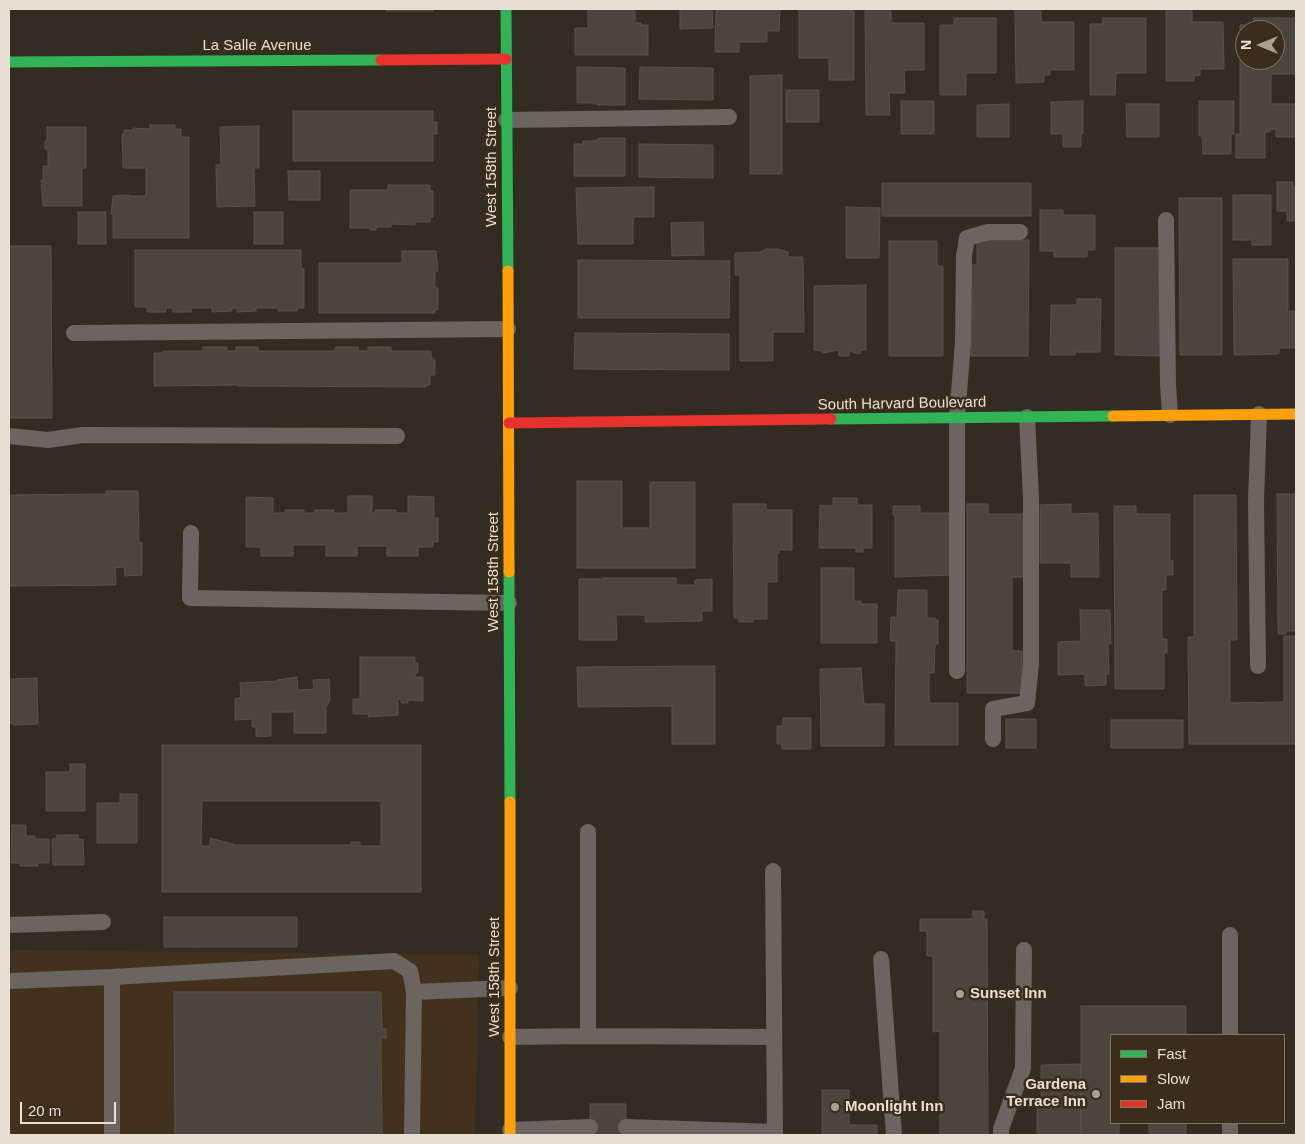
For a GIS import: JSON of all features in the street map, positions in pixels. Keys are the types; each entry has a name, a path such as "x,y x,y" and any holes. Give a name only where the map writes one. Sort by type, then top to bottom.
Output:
{"street":[{"name":"West 158th Street","path":"506,9 509,423 510,1133"},
{"name":"La Salle Avenue","path":"9,62 506,59"},
{"name":"South Harvard Boulevard","path":"509,423 1296,414"}],"lane":[{"path":"506,120 729,117"},
{"path":"1166,220 1170,415"},
{"path":"957,671 957,418 963,342 964,256 968,238 988,232 1020,232"},
{"path":"74,333 508,329"},
{"path":"1258,666 1256,502 1259,414"},
{"path":"993,739 993,709 1028,704 1031,664 1031,498 1028,417"},
{"path":"9,436 48,440 83,435 397,436"},
{"path":"191,533 190,598 509,603"},
{"path":"588,832 588,1036"},
{"path":"626,1127 775,1134 772,871"},
{"path":"9,925 103,922"},
{"path":"1230,935 1230,1034"},
{"path":"1001,1135 1001,1129 1023,1068 1024,950"},
{"path":"881,958 894,1135"},
{"path":"9,981 394,961 410,971 414,992 412,1135"},
{"path":"112,977 112,1135"},
{"path":"414,992 510,988"},
{"path":"510,1037 774,1037"},
{"path":"510,1133 590,1127"}],"shaded area":[{"path":"9,950 479,955 475,1135 9,1135"}],"building":[{"path":"386,9 433,9 433,11 386,11"},
{"path":"588,9 635,9 635,23 648,25 648,55 575,55 575,28 588,28"},
{"path":"680,9 712,9 713,28 680,29"},
{"path":"716,9 780,9 779,31 767,31 767,42 739,42 739,52 715,52"},
{"path":"799,9 842,9 854,11 854,80 829,80 829,58 799,58"},
{"path":"865,11 891,11 891,23 924,23 924,70 904,70 905,93 889,93 890,115 866,115"},
{"path":"1015,11 1041,11 1041,22 1074,22 1074,70 1050,70 1050,75 1044,75 1044,82 1016,83"},
{"path":"1166,11 1192,11 1192,22 1223,22 1224,69 1200,69 1200,75 1194,76 1194,81 1166,81"},
{"path":"954,18 996,18 996,73 966,73 966,95 940,95 940,25 954,25"},
{"path":"1103,18 1146,18 1146,73 1116,73 1115,95 1090,95 1090,24 1103,24"},
{"path":"1254,18 1296,18 1296,74 1271,74 1271,104 1296,104 1296,137 1276,137 1276,129 1270,129 1270,132 1265,132 1265,158 1236,158 1236,134 1240,134 1240,70 1285,70 1285,20 1254,20"},
{"path":"577,67 625,68 625,105 577,103"},
{"path":"640,67 713,68 713,100 639,99"},
{"path":"782,75 782,174 750,174 750,76"},
{"path":"786,90 819,90 819,122 786,122"},
{"path":"901,101 934,101 934,134 901,134"},
{"path":"1083,101 1081,147 1063,147 1063,134 1051,134 1051,102"},
{"path":"1199,101 1234,101 1234,134 1231,134 1231,154 1203,154 1202,136 1199,136"},
{"path":"1009,104 1009,137 977,137 977,105"},
{"path":"1126,104 1159,104 1159,137 1127,137"},
{"path":"293,111 433,111 433,122 437,122 437,134 433,134 433,161 293,161"},
{"path":"150,125 175,125 175,129 181,129 181,137 189,137 189,238 113,238 113,214 111,214 113,196 146,196 146,168 123,168 122,134 124,134 124,130 133,130 133,128 150,129"},
{"path":"259,126 259,168 254,168 255,206 217,207 216,165 221,165 220,127"},
{"path":"47,127 86,127 86,168 82,168 82,206 43,206 41,180 43,180 43,166 48,166 48,149 45,149"},
{"path":"625,138 625,176 574,176 574,144 583,144 583,141 597,141 597,139"},
{"path":"639,144 713,145 713,178 639,177"},
{"path":"288,171 320,171 320,200 289,200"},
{"path":"1277,182 1293,182 1293,187 1296,187 1296,221 1287,221 1287,211 1277,211"},
{"path":"882,183 1031,183 1031,216 882,216"},
{"path":"388,185 430,185 430,191 433,191 433,217 430,217 430,222 415,222 415,225 391,224 391,227 376,227 376,230 370,230 370,228 350,228 350,190 388,190"},
{"path":"654,187 654,217 633,217 633,244 578,244 576,188"},
{"path":"1233,195 1271,195 1271,245 1252,245 1252,240 1233,240"},
{"path":"1179,198 1222,198 1222,355 1180,355"},
{"path":"846,207 880,208 879,258 846,258"},
{"path":"1040,210 1063,210 1063,215 1095,215 1095,250 1087,250 1087,257 1054,257 1054,251 1040,251"},
{"path":"78,212 106,212 106,244 78,244"},
{"path":"254,212 283,212 283,244 254,244"},
{"path":"703,222 704,255 672,256 671,223"},
{"path":"977,240 1029,240 1028,356 971,356 971,265 977,265"},
{"path":"889,241 937,241 937,266 943,266 943,356 889,356"},
{"path":"9,246 51,246 52,418 9,418"},
{"path":"1115,248 1161,248 1162,356 1115,355"},
{"path":"766,249 778,249 788,252 788,257 803,257 804,332 773,332 773,361 740,361 740,275 735,275 735,253 760,252"},
{"path":"135,250 301,250 301,269 304,269 304,308 297,308 297,311 278,311 278,308 256,308 256,311 237,312 237,308 232,308 232,311 212,312 212,308 191,308 191,312 173,312 173,308 166,308 166,312 147,312 147,307 135,307"},
{"path":"402,251 436,251 438,271 435,271 435,288 438,288 438,310 435,310 435,313 319,313 319,263 402,263"},
{"path":"1233,259 1288,259 1288,311 1296,311 1296,348 1279,348 1279,354 1234,355"},
{"path":"578,260 730,261 729,318 578,318"},
{"path":"866,285 866,350 861,350 860,354 849,350 849,356 839,356 839,350 823,353 814,350 814,286"},
{"path":"1077,299 1101,299 1100,352 1050,355 1051,305 1077,305"},
{"path":"575,333 729,334 729,370 574,369"},
{"path":"203,347 227,347 227,351 236,351 236,347 258,347 258,351 335,351 335,347 358,347 358,351 368,351 368,347 391,347 391,351 431,351 432,360 435,360 435,375 430,375 430,385 426,385 426,387 154,386 154,353 163,353 163,351 203,351"},
{"path":"577,481 622,481 622,528 650,528 650,482 695,482 695,568 577,568"},
{"path":"106,491 138,491 139,543 142,542 142,575 125,576 124,567 115,568 116,585 9,586 9,495 106,494"},
{"path":"1277,494 1296,494 1296,631 1286,631 1286,634 1278,634"},
{"path":"1194,495 1236,495 1237,640 1230,640 1230,703 1284,702 1284,636 1296,636 1296,744 1189,744 1188,637 1194,637"},
{"path":"348,496 372,496 372,513 375,513 375,510 396,510 396,513 408,513 408,496 434,497 434,518 438,518 438,542 433,542 433,547 418,547 418,556 387,556 387,546 357,546 357,556 326,556 326,545 293,545 293,556 261,556 261,547 246,547 246,497 273,498 273,513 285,513 285,510 304,510 304,513 315,513 315,510 334,510 334,513 348,513"},
{"path":"833,498 857,498 857,505 872,505 872,548 863,548 863,552 856,552 856,548 819,548 820,505 833,506"},
{"path":"733,504 766,504 766,510 792,510 792,550 779,550 779,553 777,553 777,582 767,582 767,619 739,622 739,618 734,618"},
{"path":"967,504 988,504 988,514 1025,514 1025,577 1012,577 1012,651 1022,651 1022,693 967,693"},
{"path":"1071,504 1071,514 1098,513 1099,577 1071,577 1071,563 1040,563 1040,505"},
{"path":"893,506 920,506 920,513 950,513 952,575 895,577 895,515 893,515"},
{"path":"1114,506 1136,506 1136,514 1170,514 1170,561 1173,561 1173,575 1166,575 1166,590 1162,590 1162,639 1167,639 1167,653 1164,653 1164,689 1115,689"},
{"path":"821,568 854,568 854,601 861,601 861,604 877,604 877,643 821,643"},
{"path":"676,578 676,585 695,585 695,580 712,579 712,611 702,611 702,621 645,622 645,615 616,615 617,640 579,640 579,579"},
{"path":"898,590 927,590 927,618 938,620 938,644 935,644 934,673 929,673 929,703 958,703 958,745 895,745 896,641 890,641 891,617 897,617"},
{"path":"1080,610 1110,610 1111,644 1108,644 1109,674 1106,674 1106,685 1085,686 1085,674 1058,675 1058,642 1081,641"},
{"path":"360,657 415,657 415,663 418,663 418,673 415,673 415,677 423,677 423,701 408,700 408,703 401,703 401,699 398,699 398,715 368,717 369,714 353,714 353,699 360,699"},
{"path":"715,666 715,744 672,744 672,706 578,707 577,667"},
{"path":"861,668 864,704 884,704 884,746 821,746 820,669"},
{"path":"297,677 298,690 314,689 313,680 329,679 330,701 326,707 326,733 294,733 294,712 271,712 271,736 256,737 256,727 252,727 252,719 235,720 235,699 241,697 240,683 277,681"},
{"path":"37,678 38,724 13,725 13,723 9,723 9,679"},
{"path":"783,718 811,718 811,749 782,749 782,744 777,744 777,726 783,726"},
{"path":"1006,719 1036,719 1036,748 1006,748"},
{"path":"1111,720 1183,720 1183,748 1111,748"},
{"path":"162,745 421,745 421,892 162,892","holes":["202,801 381,801 381,846 360,846 360,842 351,842 351,845 233,845 210,838 210,846 201,846"]},
{"path":"70,764 85,764 85,811 46,811 46,772 70,772"},
{"path":"120,794 137,794 137,843 97,843 97,803 120,803"},
{"path":"12,825 26,825 26,836 35,836 35,839 49,839 49,863 38,863 38,866 20,866 20,863 11,863"},
{"path":"57,835 78,835 78,840 83,839 84,865 53,865 52,839 57,838"},
{"name":"Sunset Inn","path":"973,911 984,911 984,919 987,919 988,1135 940,1135 940,1031 933,1032 933,956 927,956 927,931 920,931 920,919 973,919"},
{"path":"164,917 297,917 297,947 164,947"},
{"path":"174,992 381,992 382,1029 386,1029 386,1038 381,1038 382,1135 175,1135"},
{"name":"Gardena Terrace Inn","path":"1081,1006 1186,1006 1186,1034 1110,1034 1110,1124 1119,1124 1119,1135 1081,1135"},
{"path":"1081,1064 1081,1135 1037,1135 1037,1108 1041,1108 1041,1065"},
{"name":"Moonlight Inn","path":"822,1090 849,1090 849,1125 877,1125 877,1135 822,1135"},
{"path":"590,1104 626,1104 626,1135 590,1135"},
{"path":"1149,1124 1186,1124 1186,1135 1149,1135"}],"traffic: fast":[{"path":"506,9 508,271"},
{"path":"9,62 381,60"},
{"path":"831,419 1113,416"},
{"path":"509,572 510,802"}],"traffic: slow":[{"path":"508,271 509,572"},
{"path":"1113,416 1296,414"},
{"path":"510,802 510,1135"}],"traffic: jam":[{"path":"381,60 506,59"},
{"path":"509,423 831,419"}],"place":[{"name":"Sunset Inn","path":"960,994"},
{"name":"Gardena Terrace Inn","path":"1096,1094"},
{"name":"Moonlight Inn","path":"835,1107"}]}
